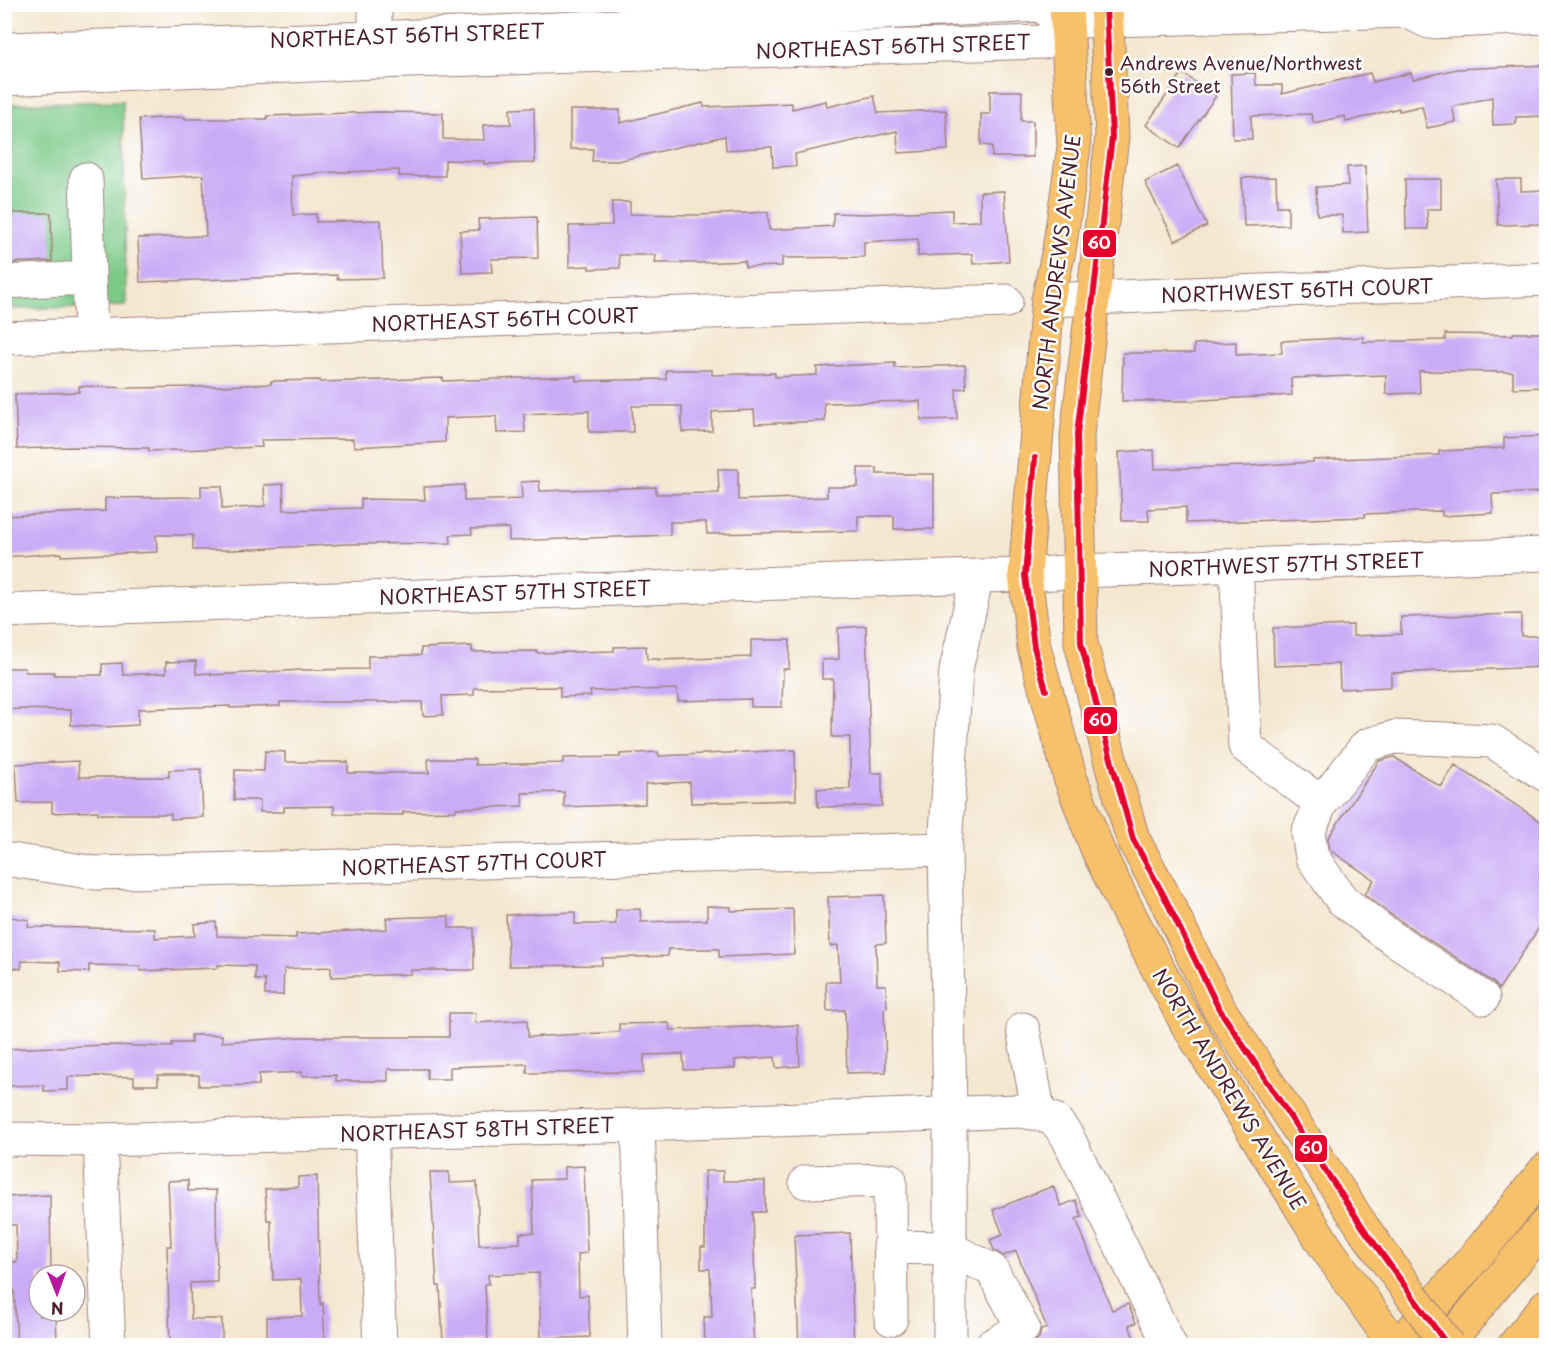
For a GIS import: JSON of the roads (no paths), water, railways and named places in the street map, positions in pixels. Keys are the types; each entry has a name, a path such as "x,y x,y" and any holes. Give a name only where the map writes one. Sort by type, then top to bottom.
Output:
{"main road":[{"name":"NORTH ANDREWS AVENUE","path":"1106,12 1112,137 1091,299 1077,435 1081,643 1110,757 1133,839 1165,898 1218,1007 1364,1229 1446,1346"},
{"name":"NORTH ANDREWS AVENUE","path":"1067,13 1074,147 1059,250 1048,300 1025,576 1034,647 1070,777 1098,851 1187,1024 1324,1246 1400,1342"},
{"path":"1400,1342 1485,1245 1546,1169"},
{"path":"1446,1346 1546,1224"},
{"path":"1514,1346 1546,1306"}],"street":[{"path":"375,4 376,50"},
{"name":"NORTHEAST 56TH STREET","path":"4,79 376,50 1039,5 1067,13"},
{"path":"1067,13 1412,8 1429,22 1546,17"},
{"name":"NORTHEAST 56TH STREET","path":"4,49 376,50"},
{"path":"86,179 91,334"},
{"path":"4,282 89,278"},
{"name":"NORTHWEST 56TH COURT","path":"1048,300 1546,279"},
{"name":"NORTHEAST 56TH COURT","path":"4,338 1006,301"},
{"name":"NORTHWEST 57TH STREET","path":"1025,576 1546,554"},
{"path":"1236,566 1245,746 1321,803"},
{"path":"950,1346 950,1112 945,849 956,670 976,576"},
{"name":"NORTHEAST 57TH STREET","path":"4,611 1025,576"},
{"path":"1484,998 1382,931 1342,900 1312,857 1308,832 1321,803 1367,746 1395,737 1492,741 1546,775"},
{"name":"NORTHEAST 57TH COURT","path":"4,859 96,873 945,849"},
{"path":"1023,1029 1039,1114 1055,1120 1067,1136 1170,1346"},
{"name":"NORTHEAST 58TH STREET","path":"4,1139 100,1140 638,1125 950,1112 1019,1111 1039,1114"},
{"path":"638,1125 645,1346"},
{"path":"371,1132 380,1346"},
{"path":"100,1140 109,1346"},
{"path":"806,1182 890,1180 891,1319"},
{"path":"890,1247 950,1248 992,1270 1023,1328 991,1346"}],"place":[{"name":"Andrews Avenue/Northwest 56th Street","path":"1109,72"}]}
